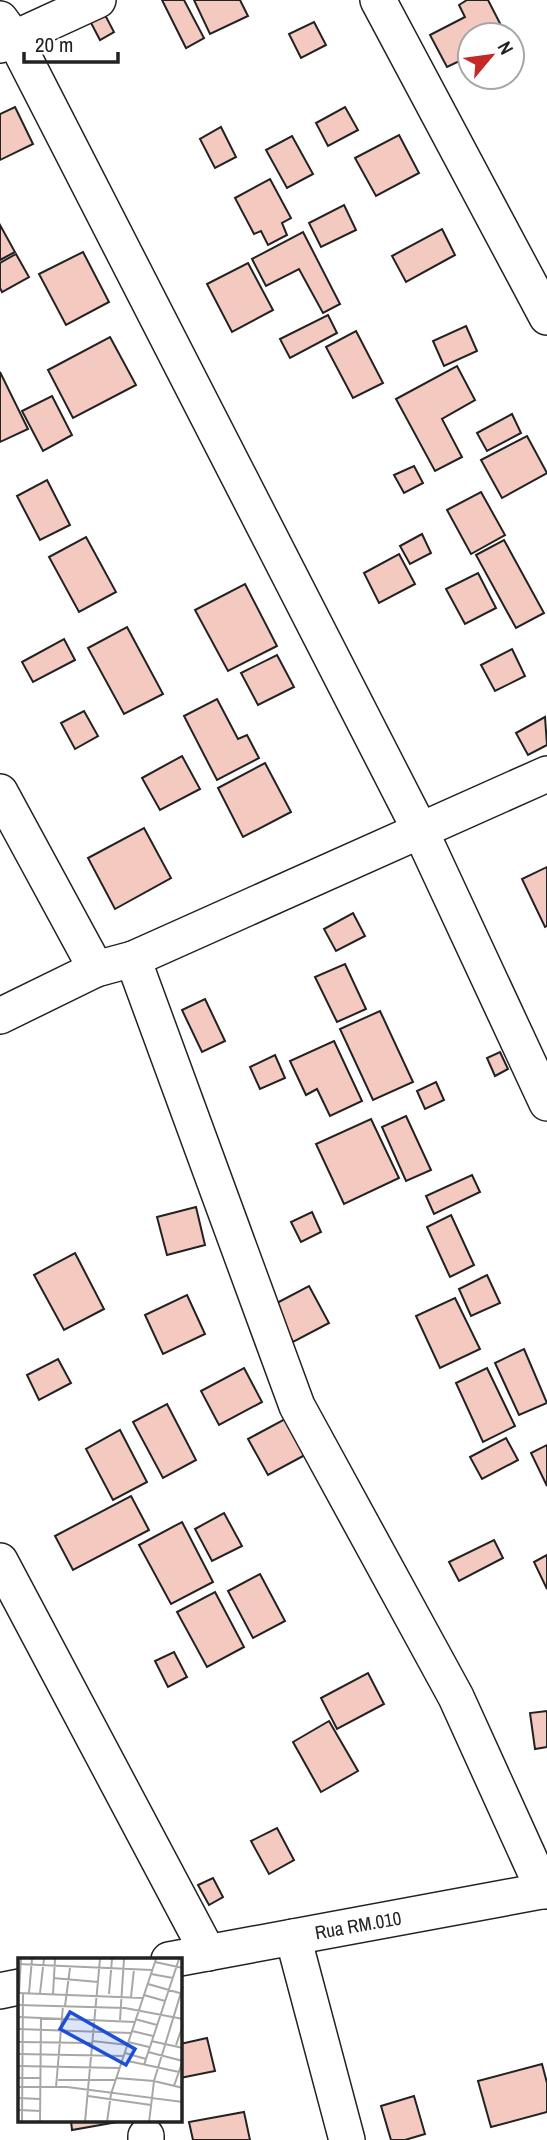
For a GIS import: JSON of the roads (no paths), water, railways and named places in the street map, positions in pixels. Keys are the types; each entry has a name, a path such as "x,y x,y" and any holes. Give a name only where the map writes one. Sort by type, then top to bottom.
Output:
{"street":[{"path":"98,0 5,34 420,830 547,1103"},
{"path":"378,0 547,317"},
{"path":"0,1016 96,970 133,959 547,774"},
{"path":"0,792 96,970"},
{"path":"133,959 297,1406 456,1697 546,1891"},
{"path":"0,1560 208,1953"},
{"name":"Rua RM.010","path":"180,1958 546,1891"},
{"path":"293,1937 347,2140"},
{"path":"0,1991 18,1987"}]}
